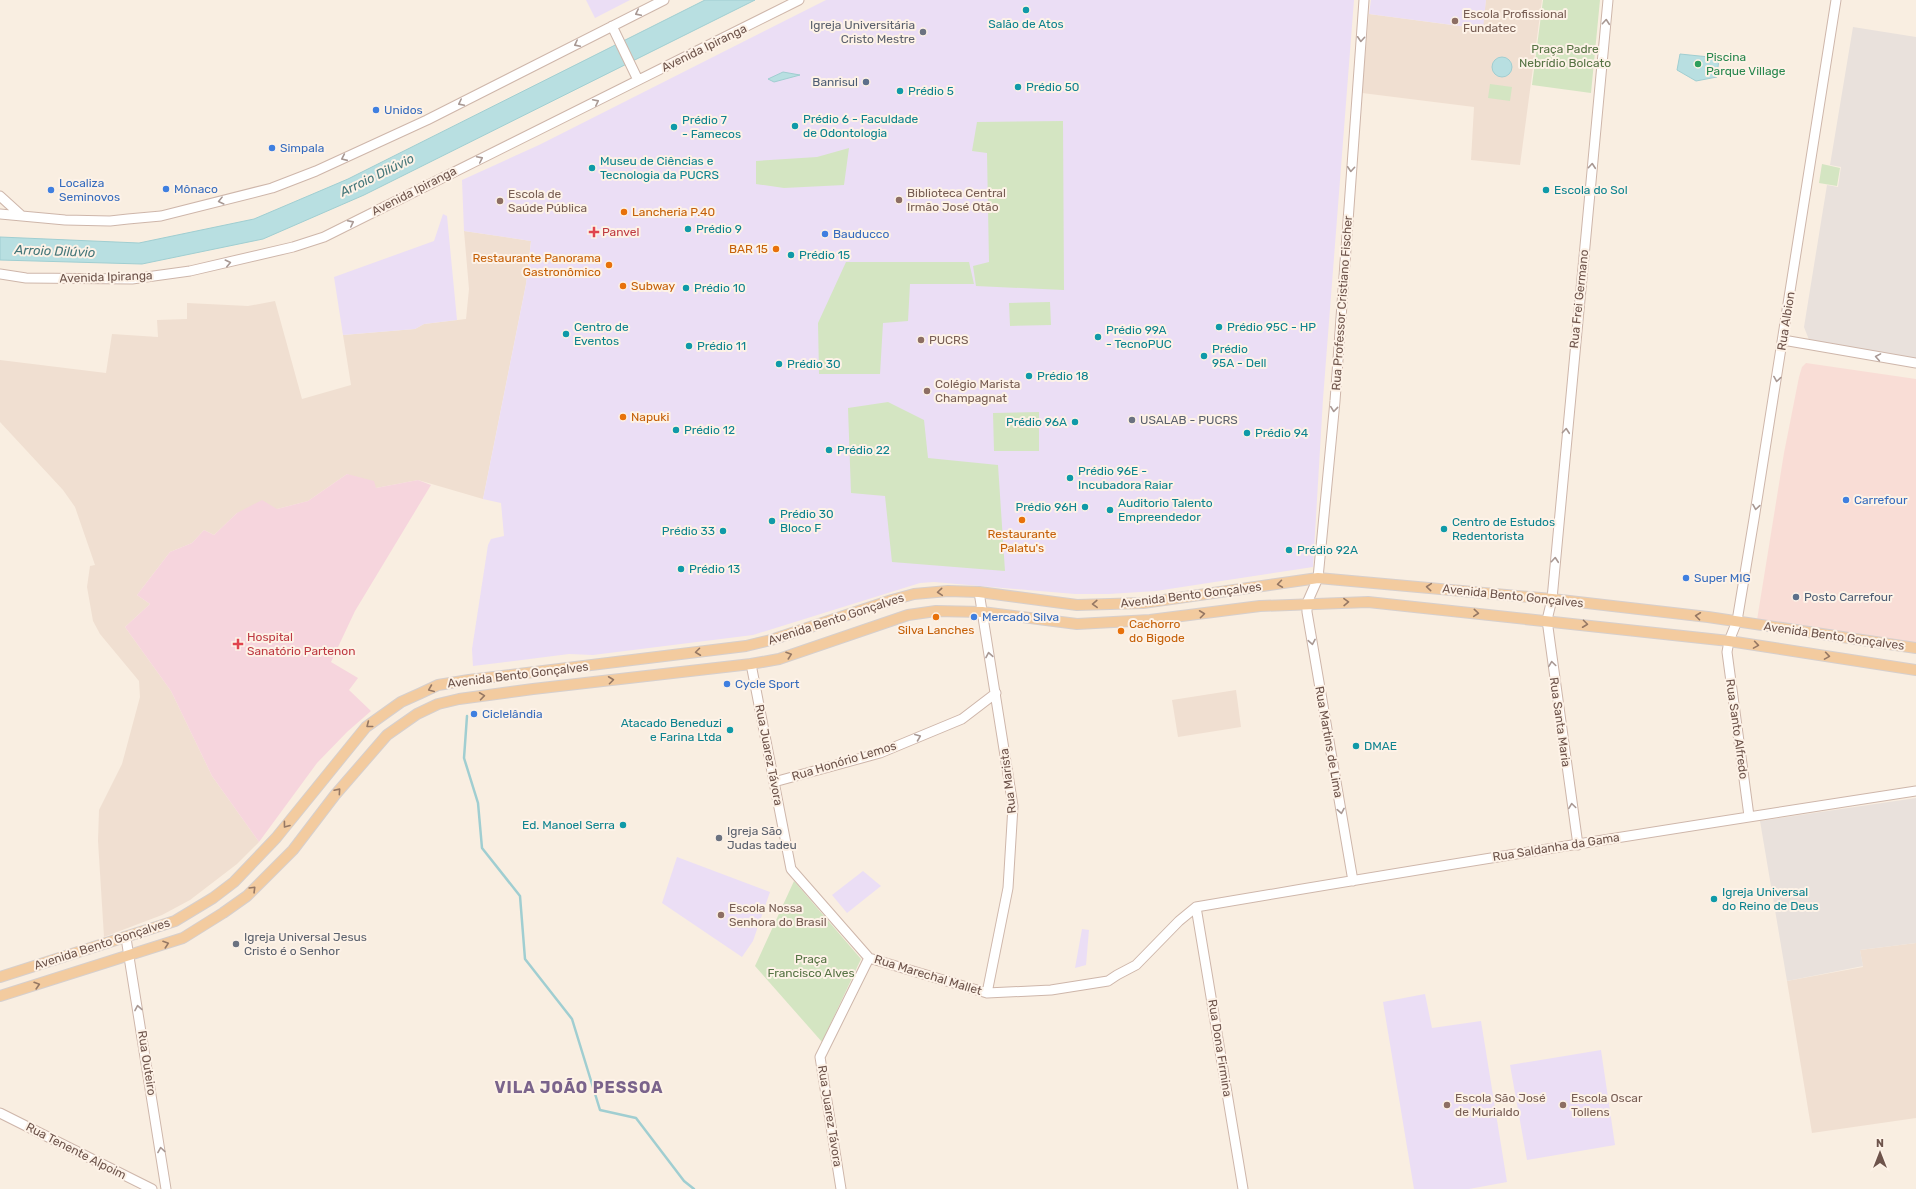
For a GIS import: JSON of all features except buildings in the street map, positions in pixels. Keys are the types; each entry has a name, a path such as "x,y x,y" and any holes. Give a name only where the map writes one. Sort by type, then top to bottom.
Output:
{"main road":[{"name":"Avenida Bento Gonçalves","path":"0,976 126,938 175,921 213,898 234,882 276,838 366,727 401,702 438,685 746,646 771,640 914,594 948,591 979,592 1076,605 1143,603 1318,578 1552,599 1737,621 1916,648"},
{"name":"Avenida Bento Gonçalves","path":"0,996 183,938 223,913 247,896 293,850 335,794 387,735 418,714 438,704 459,699 751,664 779,659 908,615 936,611 982,612 1077,624 1150,620 1260,606 1307,603 1368,602 1546,620 1729,641 1916,670"}],"street":[{"path":"0,214 65,220 110,221 161,216 272,188 316,171 427,120 664,0"},
{"name":"Avenida Ipiranga","path":"0,274 26,278 132,279 190,272 294,247 324,237 799,0"},
{"name":"Rua Professor Cristiano Fischer","path":"1307,603 1318,578 1335,401 1364,0"},
{"name":"Rua Frei Germano","path":"1552,599 1608,0"},
{"name":"Rua Albion","path":"1729,641 1737,621 1836,0"},
{"path":"612,26 638,80"},
{"path":"0,196 22,216"},
{"path":"1783,340 1916,364"},
{"name":"Rua Marista","path":"979,592 1013,806 1008,888 987,992"},
{"name":"Rua Santa Maria","path":"1552,599 1546,620 1578,845"},
{"name":"Rua Martins de Lima","path":"1307,603 1307,612 1353,881"},
{"name":"Rua Santo Alfredo","path":"1729,641 1727,659 1749,816"},
{"name":"Rua Juarez Távora","path":"751,664 791,869"},
{"name":"Rua Honório Lemos","path":"774,782 880,753 962,719 996,693"},
{"name":"Rua Saldanha da Gama","path":"1196,907 1469,860 1578,845 1916,790"},
{"name":"Rua Marechal Mallet","path":"791,869 869,958 987,992 1051,990 1108,981 1136,965 1179,921 1196,907"},
{"name":"Rua Dona Firmina","path":"1196,907 1243,1189"},
{"name":"Rua Outeiro","path":"126,938 166,1189"},
{"name":"Rua Juarez Távora","path":"841,1189 820,1057 869,958"},
{"name":"Rua Tenente Alpoim","path":"0,1112 152,1189"}],"shaded area":[{"path":"586,0 630,0 595,18"},
{"name":"PUCRS","path":"826,0 1354,0 1323,399 1313,567 1156,591 1109,594 1075,594 934,582 920,583 753,635 593,655 569,654 473,666 472,649 488,545 491,539 504,536 501,503 483,499 526,284 531,241 464,231 462,180 539,145"},
{"name":"Escola Profissional Fundatec","path":"1371,0 1486,0 1483,29 1369,14"},
{"path":"1486,0 1542,0 1520,165 1471,160 1474,107 1362,93 1369,14 1482,29"},
{"path":"1853,27 1916,37 1916,359 1809,340 1804,327 1827,185 1838,187 1841,167 1830,165"},
{"path":"443,214 447,216 457,320 424,324 415,329 343,335 334,277 434,241"},
{"path":"464,231 531,241 526,284 483,499 418,480 376,488 347,474 308,501 277,509 237,513 214,535 204,530 192,543 170,552 137,595 150,604 125,627 171,691 212,776 259,842 237,864 190,900 162,915 104,937 98,841 99,810 122,764 140,697 139,681 100,634 93,621 87,587 90,566 95,565 75,507 63,490 0,422 0,360 106,373 112,334 158,337 157,320 187,319 187,303 248,306 275,301 302,399 351,385 343,335 415,329 424,324 466,319 469,289"},
{"name":"Carrefour","path":"1806,363 1916,379 1916,643 1757,620 1784,453 1799,377 1802,367"},
{"name":"Hospital Sanatório Partenon","path":"347,474 374,481 376,488 418,480 431,485 355,611 331,662 358,678 349,690 371,711 347,732 317,763 259,842 212,776 171,691 125,627 150,604 137,595 170,552 192,543 204,530 214,535 237,513 262,500 277,509 308,501"},
{"path":"1236,690 1241,727 1178,737 1172,700"},
{"path":"1916,798 1916,943 1860,950 1863,966 1787,981 1760,821"},
{"name":"Escola Nossa Senhora do Brasil","path":"677,857 770,892 753,941 742,957 662,903"},
{"path":"863,871 881,886 847,913 832,895"},
{"path":"1082,929 1089,930 1086,965 1075,968"},
{"path":"1916,943 1916,1118 1812,1133 1787,981 1863,967 1860,950"},
{"name":"Escola São José de Murialdo","path":"1425,994 1432,1028 1481,1021 1507,1182 1469,1189 1414,1189 1383,1002"},
{"name":"Escola Oscar Tollens","path":"1601,1050 1615,1145 1527,1160 1510,1065"}],"green space":[{"name":"Praça Padre Nebrídio Bolcato","path":"1543,0 1600,0 1591,93 1532,85"},
{"path":"1490,84 1512,87 1510,101 1488,98"},
{"path":"1063,121 1064,290 976,286 973,266 989,262 987,153 972,151 977,122"},
{"path":"849,148 844,185 784,188 756,184 756,161 817,157"},
{"path":"1822,164 1840,168 1837,186 1819,183"},
{"path":"846,262 969,262 974,284 910,284 908,321 883,323 880,374 819,374 818,323"},
{"path":"1050,302 1051,325 1010,326 1009,303"},
{"path":"888,402 924,420 928,458 998,465 1005,571 892,562 885,496 851,493 848,408"},
{"path":"1039,412 1039,451 994,451 993,413"},
{"name":"Praça Francisco Alves","path":"794,881 861,959 822,1042 755,966"}],"water":[{"name":"Arroio Dilúvio","path":"705,0 755,0 364,195 263,239 142,264 0,260 0,237 139,243 254,219 348,179"},
{"name":"Piscina Parque Village","path":"1680,54 1719,58 1717,77 1696,81 1677,70"},
{"path":"1502,57 1509,60 1512,67 1509,74 1502,77 1495,74 1492,67 1495,60"},
{"path":"783,72 800,75 774,82 768,79"}],"waterway":[{"path":"467,716 464,758 478,803 482,848 520,896 525,959 572,1019 600,1110 636,1118 684,1181 694,1189"}],"place":[{"name":"Salão de Atos","path":"1026,10"},
{"name":"Escola Profissional Fundatec","path":"1455,21"},
{"name":"Igreja Universitária Cristo Mestre","path":"923,32"},
{"name":"Piscina Parque Village","path":"1698,64"},
{"name":"Banrisul","path":"866,82"},
{"name":"Prédio 50","path":"1018,87"},
{"name":"Prédio 5","path":"900,91"},
{"name":"Unidos","path":"376,110"},
{"name":"Prédio 6 - Faculdade de Odontologia","path":"795,126"},
{"name":"Prédio 7 - Famecos","path":"674,127"},
{"name":"Simpala","path":"272,148"},
{"name":"Museu de Ciências e Tecnologia da PUCRS","path":"592,168"},
{"name":"Mônaco","path":"166,189"},
{"name":"Localiza Seminovos","path":"51,190"},
{"name":"Escola do Sol","path":"1546,190"},
{"name":"Biblioteca Central Irmão José Otão","path":"899,200"},
{"name":"Escola de Saúde Pública","path":"500,201"},
{"name":"Lancheria P.40","path":"624,212"},
{"name":"Prédio 9","path":"688,229"},
{"name":"Panvel","path":"594,232"},
{"name":"Bauducco","path":"825,234"},
{"name":"BAR 15","path":"776,249"},
{"name":"Prédio 15","path":"791,255"},
{"name":"Restaurante Panorama Gastronômico","path":"609,265"},
{"name":"Subway","path":"623,286"},
{"name":"Prédio 10","path":"686,288"},
{"name":"Prédio 95C - HP","path":"1219,327"},
{"name":"Centro de Eventos","path":"566,334"},
{"name":"Prédio 99A - TecnoPUC","path":"1098,337"},
{"name":"PUCRS","path":"921,340"},
{"name":"Prédio 11","path":"689,346"},
{"name":"Prédio 95A - Dell","path":"1204,356"},
{"name":"Prédio 30","path":"779,364"},
{"name":"Prédio 18","path":"1029,376"},
{"name":"Colégio Marista Champagnat","path":"927,391"},
{"name":"Napuki","path":"623,417"},
{"name":"USALAB - PUCRS","path":"1132,420"},
{"name":"Prédio 96A","path":"1075,422"},
{"name":"Prédio 12","path":"676,430"},
{"name":"Prédio 94","path":"1247,433"},
{"name":"Prédio 22","path":"829,450"},
{"name":"Prédio 96E - Incubadora Raiar","path":"1070,478"},
{"name":"Carrefour","path":"1846,500"},
{"name":"Prédio 96H","path":"1085,507"},
{"name":"Auditorio Talento Empreendedor","path":"1110,510"},
{"name":"Restaurante Palatu's","path":"1022,520"},
{"name":"Prédio 30 Bloco F","path":"772,521"},
{"name":"Centro de Estudos Redentorista","path":"1444,529"},
{"name":"Prédio 33","path":"723,531"},
{"name":"Prédio 92A","path":"1289,550"},
{"name":"Prédio 13","path":"681,569"},
{"name":"Super MIG","path":"1686,578"},
{"name":"Posto Carrefour","path":"1796,597"},
{"name":"Silva Lanches","path":"936,617"},
{"name":"Mercado Silva","path":"974,617"},
{"name":"Cachorro do Bigode","path":"1121,631"},
{"name":"Hospital Sanatório Partenon","path":"238,644"},
{"name":"Cycle Sport","path":"727,684"},
{"name":"Ciclelândia","path":"474,714"},
{"name":"Atacado Beneduzi e Farina Ltda","path":"730,730"},
{"name":"DMAE","path":"1356,746"},
{"name":"Ed. Manoel Serra","path":"623,825"},
{"name":"Igreja São Judas tadeu","path":"719,838"},
{"name":"Igreja Universal do Reino de Deus","path":"1714,899"},
{"name":"Escola Nossa Senhora do Brasil","path":"721,915"},
{"name":"Igreja Universal Jesus Cristo é o Senhor","path":"236,944"},
{"name":"Escola São José de Murialdo","path":"1447,1105"},
{"name":"Escola Oscar Tollens","path":"1563,1105"}],"district":[{"name":"VILA JOÃO PESSOA","path":"579,1087"}]}
